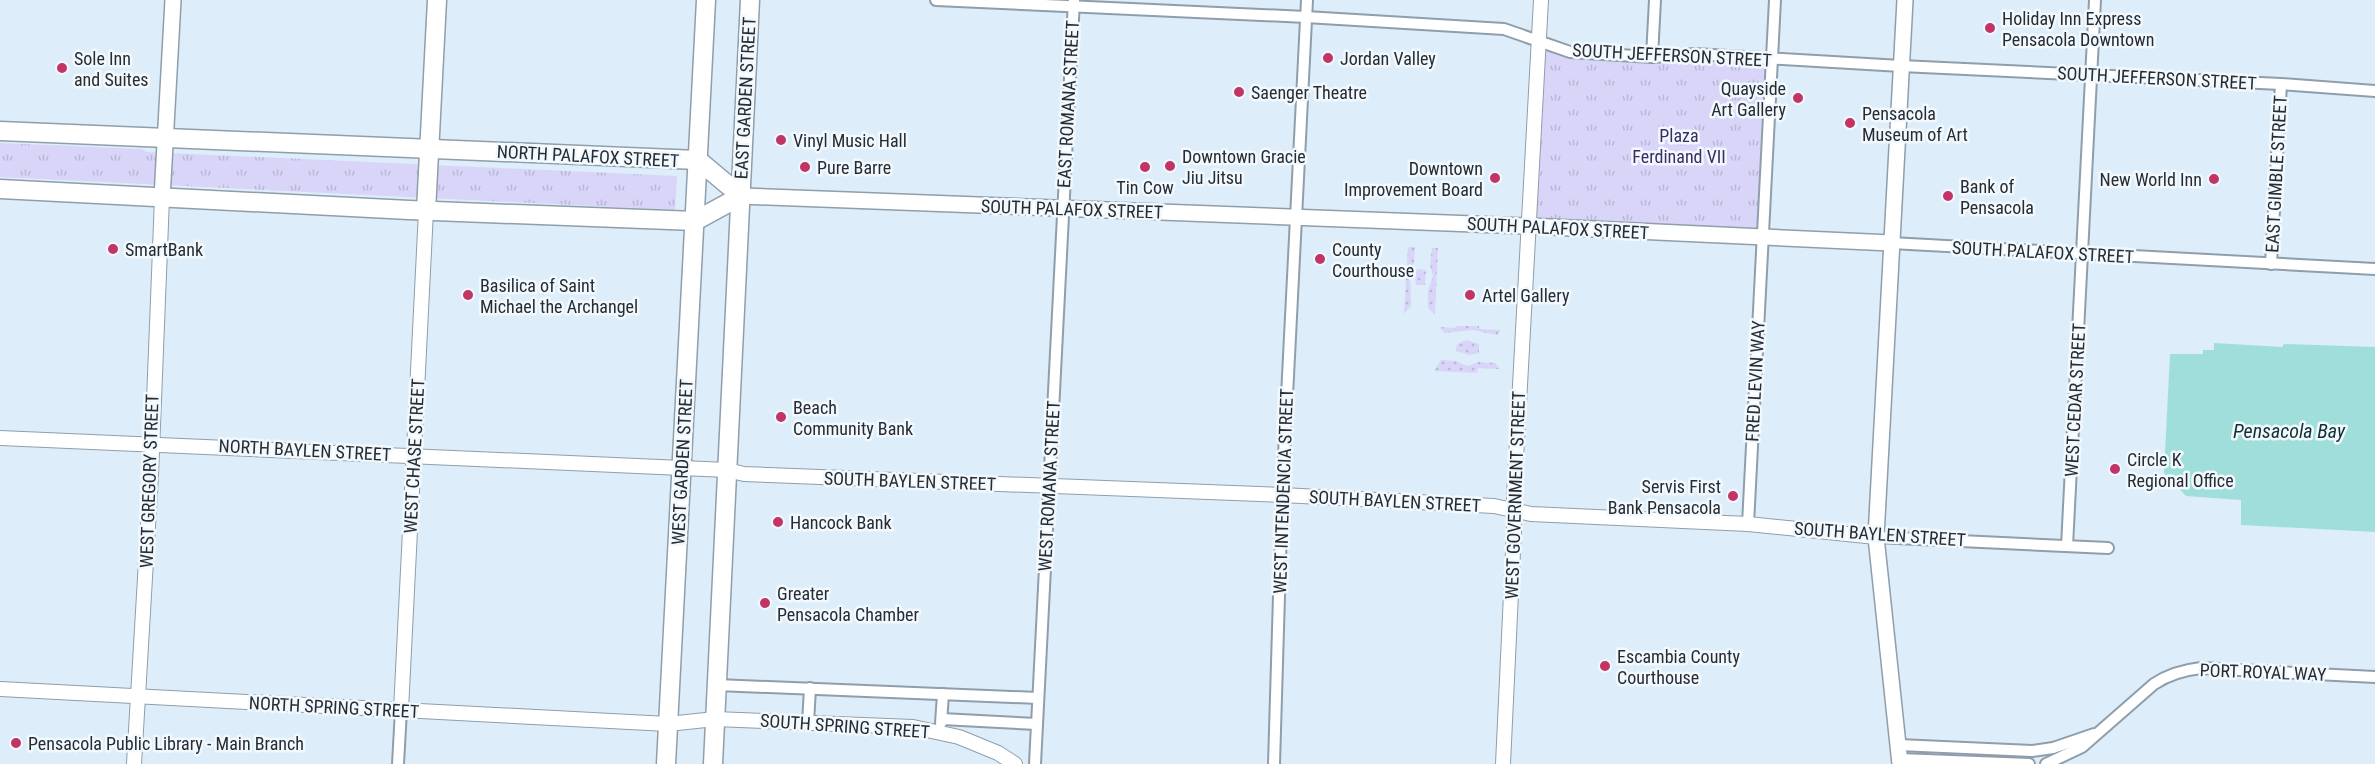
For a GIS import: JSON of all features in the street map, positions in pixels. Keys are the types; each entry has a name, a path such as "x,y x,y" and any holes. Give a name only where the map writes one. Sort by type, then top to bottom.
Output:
{"main road":[{"path":"162,198 173,0"},
{"name":"WEST CHASE STREET","path":"426,211 437,0"},
{"path":"698,160 706,0"},
{"name":"EAST GARDEN STREET","path":"741,196 750,0"},
{"path":"1899,756 1876,537 1905,0"},
{"name":"NORTH PALAFOX STREET","path":"0,131 698,160 741,196"},
{"name":"WEST GARDEN STREET","path":"666,764 698,160"},
{"path":"0,189 426,211 695,221 741,196"},
{"path":"713,764 741,196"},
{"name":"SOUTH PALAFOX STREET","path":"741,196 1529,226 1891,243"}],"street":[{"name":"SOUTH JEFFERSON STREET","path":"936,0 1074,3 1504,29 1570,52 1652,57 1695,54 2281,84 2375,91"},
{"name":"WEST INTENDENCIA STREET","path":"1274,764 1282,495 1306,0"},
{"name":"WEST GOVERNMENT STREET","path":"1503,764 1541,0"},
{"path":"1652,57 1655,0"},
{"name":"FRED LEVIN WAY","path":"1749,524 1775,0"},
{"name":"WEST CEDAR STREET","path":"2067,546 2095,0"},
{"name":"EAST ROMANA STREET","path":"1063,208 1074,3"},
{"name":"EAST GIMBLE STREET","path":"2271,264 2281,84"},
{"name":"WEST GREGORY STREET","path":"134,764 162,198"},
{"name":"WEST ROMANA STREET","path":"1035,764 1063,208"},
{"name":"WEST CHASE STREET","path":"398,764 426,211"},
{"name":"SOUTH PALAFOX STREET","path":"1891,243 2375,269"},
{"name":"NORTH BAYLEN STREET","path":"0,438 682,468"},
{"name":"SOUTH BAYLEN STREET","path":"682,468 744,474 1282,495 1494,506 1531,514 1749,524 1876,537 2108,548"},
{"name":"PORT ROYAL WAY","path":"2046,764 2073,753 2154,684 2184,670 2201,668 2375,676"},
{"name":"SOUTH SPRING STREET","path":"717,685 1038,698"},
{"path":"808,723 810,688"},
{"name":"NORTH SPRING STREET","path":"0,689 668,724"},
{"path":"940,725 943,694"},
{"name":"SOUTH SPRING STREET","path":"668,724 715,719 913,727 1037,724"},
{"name":"SOUTH SPRING STREET","path":"940,725 959,737 988,748 1015,764"},
{"name":"PORT ROYAL WAY","path":"1899,756 1983,750 2044,749 2094,735"},
{"path":"2044,749 2046,764"},
{"path":"1983,750 1983,762"},
{"path":"2017,764 2018,751"},
{"path":"1899,756 2029,764"}],"green space":[{"name":"Plaza Ferdinand VII","path":"1538,41 1570,52 1772,59 1762,238 1529,226"},
{"path":"0,143 141,149 147,152 677,176 675,210 0,177"},
{"path":"1408,247 1415,247 1414,263 1410,272 1411,306 1404,314"},
{"path":"1432,248 1438,248 1435,315 1428,308 1428,291 1433,276 1430,265"},
{"path":"1417,269 1426,270 1425,285 1416,285"},
{"path":"1457,326 1479,326 1479,329 1501,330 1497,335 1473,330 1445,333 1439,327 1456,328"},
{"path":"1467,340 1479,344 1479,353 1469,355 1456,351 1457,344"},
{"path":"1441,360 1456,361 1467,366 1479,362 1495,363 1500,369 1478,368 1477,373 1434,371"}],"water":[{"name":"Pensacola Bay","path":"2214,343 2282,347 2284,344 2375,347 2375,532 2241,525 2241,500 2186,496 2164,473 2170,354 2203,354 2203,350 2214,350"}],"place":[{"name":"Holiday Inn Express Pensacola Downtown","path":"1990,28"},
{"name":"Jordan Valley","path":"1328,58"},
{"name":"Sole Inn and Suites","path":"62,68"},
{"name":"Saenger Theatre","path":"1239,92"},
{"name":"Quayside Art Gallery","path":"1798,98"},
{"name":"Pensacola Museum of Art","path":"1850,123"},
{"name":"Vinyl Music Hall","path":"781,140"},
{"name":"Downtown Gracie Jiu Jitsu","path":"1170,166"},
{"name":"Pure Barre","path":"805,167"},
{"name":"Tin Cow","path":"1145,167"},
{"name":"Downtown Improvement Board","path":"1495,178"},
{"name":"New World Inn","path":"2214,179"},
{"name":"Bank of Pensacola","path":"1948,196"},
{"name":"SmartBank","path":"113,249"},
{"name":"County Courthouse","path":"1320,259"},
{"name":"Basilica of Saint Michael the Archangel","path":"468,295"},
{"name":"Artel Gallery","path":"1470,295"},
{"name":"Beach Community Bank","path":"781,417"},
{"name":"Circle K Regional Office","path":"2115,469"},
{"name":"Servis First Bank Pensacola","path":"1733,496"},
{"name":"Hancock Bank","path":"778,522"},
{"name":"Greater Pensacola Chamber","path":"765,603"},
{"name":"Escambia County Courthouse","path":"1605,666"},
{"name":"Pensacola Public Library - Main Branch","path":"16,743"}]}
